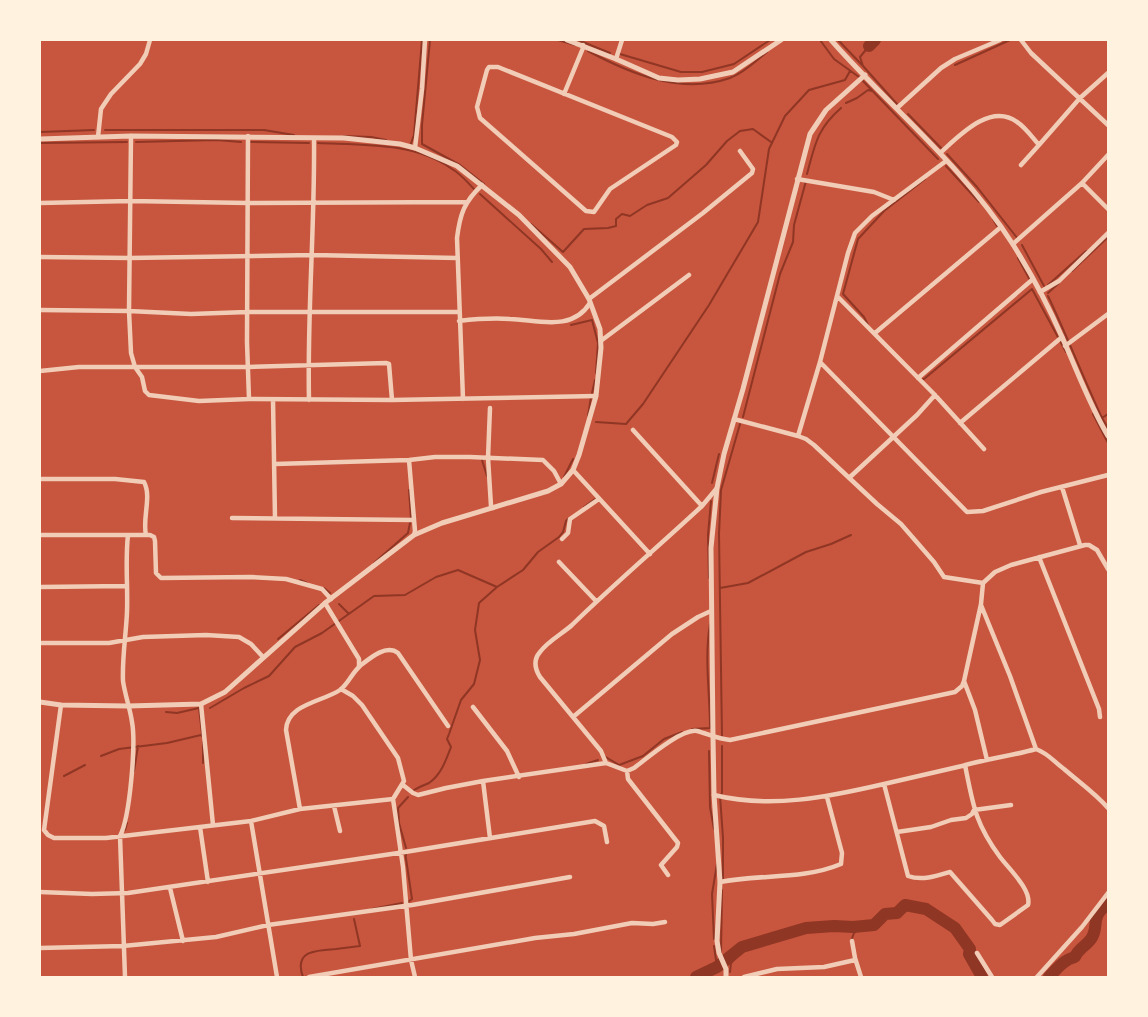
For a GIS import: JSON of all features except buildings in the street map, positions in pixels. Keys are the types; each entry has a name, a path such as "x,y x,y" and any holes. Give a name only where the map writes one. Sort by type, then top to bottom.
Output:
{"street":[{"path":"98,137 101,109 111,94 140,64 146,54 150,40"},
{"path":"415,148 422,89 424,40"},
{"path":"566,40 583,45 658,78 700,79 733,72 781,40"},
{"path":"616,59 622,40"},
{"path":"831,40 940,154 1001,227 1040,292 1094,412 1108,436"},
{"path":"897,108 941,68 1000,40"},
{"path":"1021,40 1031,53 1108,125"},
{"path":"564,94 583,45"},
{"path":"494,66 564,94 672,138 677,142 676,145 610,190 594,212 586,211 480,118 477,111 486,70 494,66"},
{"path":"1021,165 1080,98 1108,73"},
{"path":"726,977 725,964 720,956 717,941 720,882 712,737 711,548 717,488 724,454 810,134 826,110 865,75"},
{"path":"940,154 971,126 980,120 990,118 1004,117 1017,121 1039,144"},
{"path":"131,136 129,311 131,353 135,367 142,377 145,391 152,397 200,401 596,396"},
{"path":"40,139 131,136 344,138 400,144 415,148 449,162 482,185 519,215 570,267 589,301 600,329 602,340 596,396 579,455 573,470 562,484 548,491 442,523 414,534 325,603 225,692 201,704 128,706 61,705 40,702"},
{"path":"248,136 247,312 249,399"},
{"path":"310,400 308,364 315,202 314,139"},
{"path":"459,321 498,318 557,322 571,320 584,312 589,301 752,173 754,169 740,152"},
{"path":"1012,244 1082,183 1108,154"},
{"path":"798,436 820,362 848,253 856,232 872,216 946,161"},
{"path":"797,179 874,192 894,200"},
{"path":"1082,183 1108,209"},
{"path":"463,399 457,258 459,222 467,202 482,185"},
{"path":"40,203 130,201 248,203 467,202"},
{"path":"875,333 1001,227"},
{"path":"1040,292 1059,281 1108,233"},
{"path":"40,257 130,258 313,254 457,258"},
{"path":"602,340 689,275"},
{"path":"918,378 1033,279"},
{"path":"836,296 935,395 984,449"},
{"path":"40,310 191,314 247,312 459,312"},
{"path":"1065,346 1108,314"},
{"path":"960,423 1062,338"},
{"path":"820,362 967,512 983,511 1108,475"},
{"path":"40,371 78,367 248,367 386,363 389,364 390,370 392,400"},
{"path":"849,478 893,438 935,395"},
{"path":"273,400 275,518"},
{"path":"490,408 488,458 491,506 493,508"},
{"path":"734,419 806,439 908,532 934,562 944,577 983,583"},
{"path":"633,430 702,506"},
{"path":"275,464 409,460 435,457 543,460 554,471 562,484"},
{"path":"409,460 414,534"},
{"path":"573,470 650,554"},
{"path":"40,479 116,479 144,482 147,488 144,528 146,535"},
{"path":"1062,487 1080,545"},
{"path":"606,762 601,751 540,677 535,664 536,658 540,652 596,600 702,506 717,488"},
{"path":"562,539 568,533 570,520 599,499"},
{"path":"232,518 414,520"},
{"path":"40,535 150,535 155,539 156,573 161,578 251,577 286,579 322,589 331,599"},
{"path":"125,977 120,836 123,830 128,803 132,756 132,724 124,682 124,640 127,612 125,560 128,535"},
{"path":"403,785 412,793 421,795 483,781 520,777 606,762 627,771 634,768 672,740 692,731 730,740 744,738 950,694 959,690 964,681 983,583 995,572 1080,545 1089,545 1098,550 1108,570"},
{"path":"1040,557 1100,709 1100,717"},
{"path":"559,562 596,600"},
{"path":"40,587 126,586"},
{"path":"325,603 359,659 360,666"},
{"path":"980,604 1010,676 1036,749"},
{"path":"574,717 672,634 698,616 711,611"},
{"path":"40,642 109,643 143,637 206,635 239,637 251,644 263,658"},
{"path":"300,809 286,730 288,719 296,711 341,689 360,666 383,651 391,649 394,651 448,726"},
{"path":"964,681 975,710 987,760"},
{"path":"341,689 353,696 362,705 398,758 404,777 403,785 393,800 401,852 411,960 415,977"},
{"path":"201,704 213,826"},
{"path":"61,705 42,830 54,838 106,838 251,821 300,809 393,800"},
{"path":"473,707 507,752 520,777"},
{"path":"714,794 730,798 760,800 827,797 1036,749 1048,754 1108,808"},
{"path":"884,784 908,876 917,878 932,877 950,872 995,924 1000,925 1028,905 1029,898 1022,885 985,836 974,810 965,765"},
{"path":"627,771 628,779 678,843 677,847 661,865 668,875"},
{"path":"483,781 490,838"},
{"path":"720,882 740,878 805,874 826,870 841,864 842,853 827,797"},
{"path":"896,832 931,827 951,820 966,818 974,810 1011,805"},
{"path":"334,806 340,831"},
{"path":"251,821 277,977"},
{"path":"40,892 121,894 170,888 595,821 604,826 607,842"},
{"path":"200,827 208,882"},
{"path":"40,948 123,946 216,937 268,925 406,905 570,876"},
{"path":"170,888 182,941"},
{"path":"1037,977 1082,927 1108,893"},
{"path":"309,977 338,975 535,938 574,934 632,923 653,924 666,922"},
{"path":"852,941 861,977"},
{"path":"977,953 992,977"},
{"path":"744,977 777,969 824,967 856,960"}],"waterway":[{"path":"410,146 414,135 422,40"},
{"path":"430,40 422,144 460,165 484,184"},
{"path":"558,40 575,45"},
{"path":"578,40 610,53"},
{"path":"620,54 681,72 702,72 734,64 770,40"},
{"path":"820,40 834,59 859,77"},
{"path":"838,40 863,66 860,57 869,46"},
{"path":"869,46 875,40"},
{"path":"955,65 1010,40"},
{"path":"588,51 621,67 657,80 693,84 712,83 735,76 767,52"},
{"path":"863,66 897,104"},
{"path":"596,422 626,424 643,404 709,305 758,222 769,149 785,116 809,90 845,80 850,71"},
{"path":"863,81 938,159"},
{"path":"846,103 868,90 872,91"},
{"path":"807,174 815,145 822,130 841,108"},
{"path":"908,114 943,150"},
{"path":"531,224 563,252 584,229 616,226 616,219 622,214 630,216 647,205 668,198 706,165 727,141 740,131 753,129 771,142"},
{"path":"40,132 94,130"},
{"path":"105,130 264,130 294,135"},
{"path":"344,136 371,137 386,140"},
{"path":"136,142 217,140 241,142"},
{"path":"40,143 127,142"},
{"path":"251,142 309,143"},
{"path":"318,143 370,145 405,149 437,160 455,171 475,190"},
{"path":"947,154 977,187 1018,239"},
{"path":"946,166 979,202"},
{"path":"868,325 864,317 843,294 858,239 884,211 925,179"},
{"path":"743,417 780,274 793,242 794,225 806,181"},
{"path":"480,194 541,249 552,262"},
{"path":"993,219 997,226"},
{"path":"1072,271 1108,237"},
{"path":"1022,245 1044,286"},
{"path":"1048,285 1086,251"},
{"path":"1018,258 1030,280"},
{"path":"1048,293 1059,283"},
{"path":"1032,289 1066,352"},
{"path":"921,380 1032,289"},
{"path":"1048,296 1102,418 1108,414"},
{"path":"571,325 592,320 598,343 596,373"},
{"path":"592,393 595,380"},
{"path":"588,416 591,397"},
{"path":"1093,414 1108,443"},
{"path":"1102,418 1108,428"},
{"path":"722,737 719,534 721,490 740,424"},
{"path":"712,483 719,454"},
{"path":"564,477 573,459"},
{"path":"482,460 487,476"},
{"path":"409,490 411,518"},
{"path":"584,507 595,499"},
{"path":"709,578 708,535 711,501"},
{"path":"210,708 269,676 295,647 322,633 374,596 405,595 436,577 458,570 497,587 523,570 538,552 559,537 568,519"},
{"path":"374,563 408,533 410,523"},
{"path":"720,588 748,583 806,552 851,535"},
{"path":"300,580 307,583"},
{"path":"414,790 433,780 440,772 447,757 451,747 447,739 461,700 474,684 480,660 475,630 479,603 497,587"},
{"path":"324,588 330,593"},
{"path":"339,604 349,614"},
{"path":"278,639 319,605"},
{"path":"692,729 710,728 707,663 710,624"},
{"path":"166,712 177,713 199,708 202,734"},
{"path":"604,756 619,765 643,756 664,739 682,732"},
{"path":"101,756 119,749 202,736"},
{"path":"203,742 203,763"},
{"path":"134,771 138,746"},
{"path":"722,746 722,793 720,796 723,880"},
{"path":"709,751 710,806"},
{"path":"586,764 598,760"},
{"path":"64,776 85,765"},
{"path":"406,848 399,823 398,808 408,797"},
{"path":"710,807 714,829"},
{"path":"125,830 127,823"},
{"path":"406,855 405,852 412,899 408,902"},
{"path":"714,939 712,894 717,864"},
{"path":"721,953 722,890"},
{"path":"372,909 402,903"},
{"path":"1049,977 1064,963 1075,957 1091,939 1094,934 1097,917 1108,904"},
{"path":"696,977 717,967 742,947 806,928 874,925 885,914 897,913 905,905 926,909 955,928 970,949 969,954 982,977"},
{"path":"303,977 301,961 309,953 360,946 354,919"},
{"path":"851,941 854,933 861,926"},
{"path":"714,946 717,967"},
{"path":"730,972 731,963 736,958"},
{"path":"706,972 709,977"}]}
